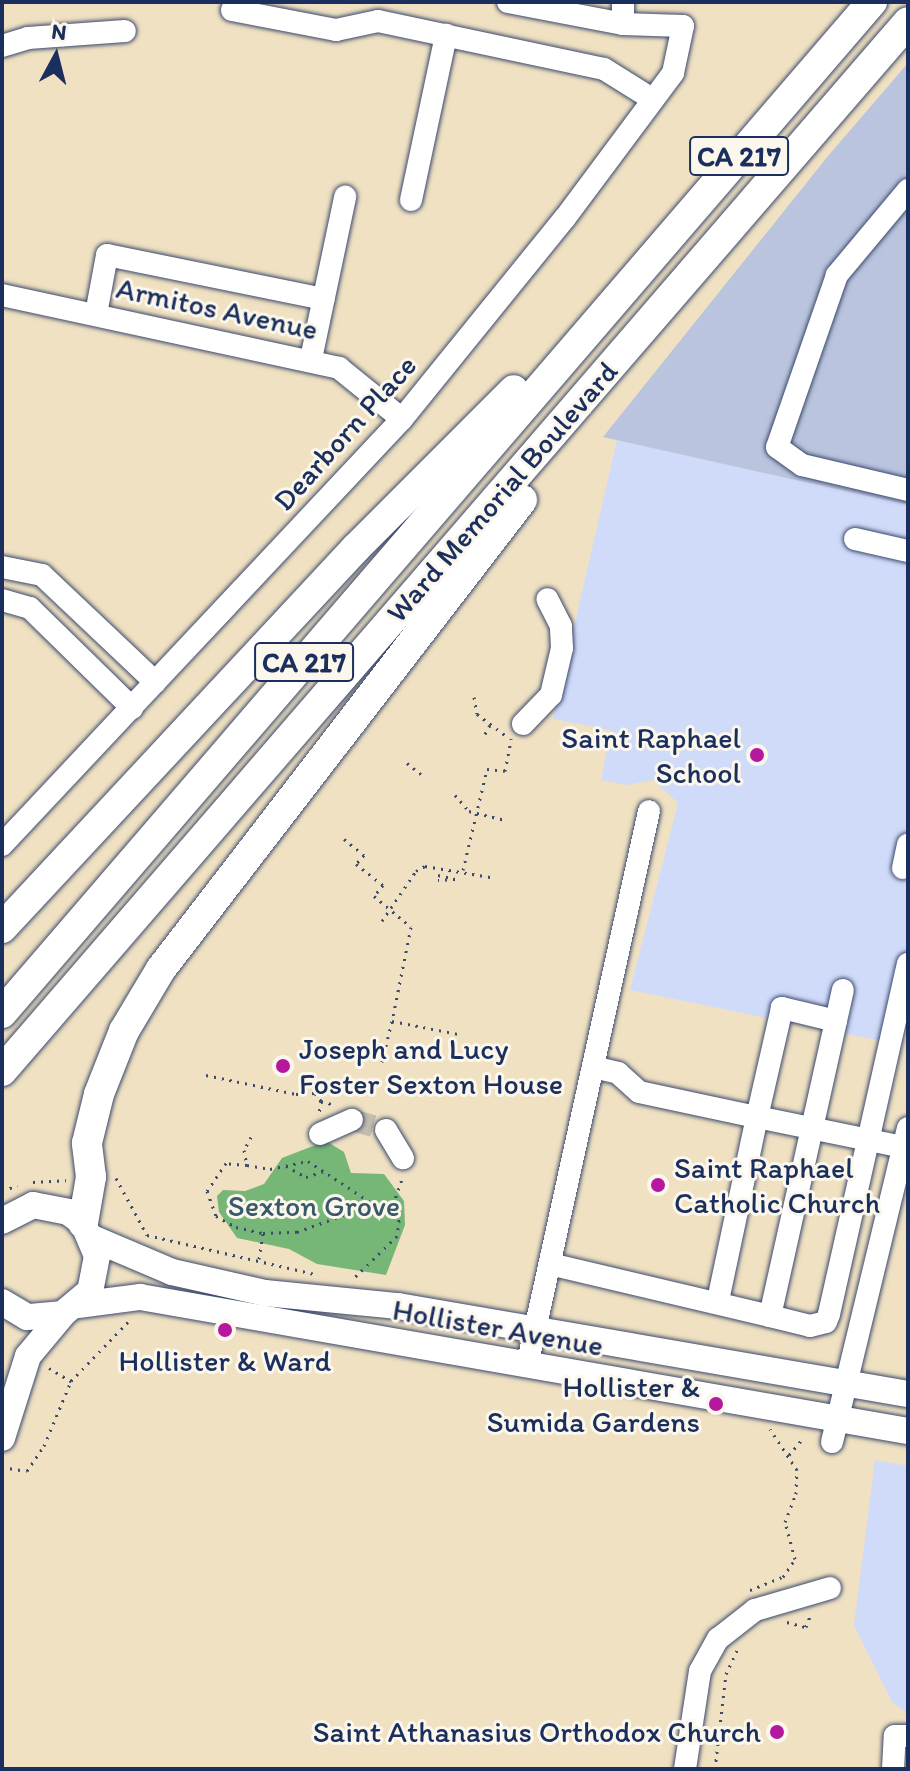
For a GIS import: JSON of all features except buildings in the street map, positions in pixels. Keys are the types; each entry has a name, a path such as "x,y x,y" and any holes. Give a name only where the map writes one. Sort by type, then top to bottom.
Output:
{"highway":[{"name":"Ward Memorial Boulevard","path":"2,1013 872,2"},
{"name":"Ward Memorial Boulevard","path":"2,1071 908,22"},
{"path":"2,928 356,548 529,375 606,311"},
{"path":"88,1231 91,1177 87,1143 99,1094 124,1031 161,969 431,613 536,482 586,396"}],"main road":[{"name":"Hollister Avenue","path":"6,1215 51,1206 88,1231 172,1272 265,1293 398,1306 908,1394"},
{"path":"2,1438 28,1356 96,1274 88,1231"},
{"name":"Hollister Avenue","path":"2,1302 27,1317 140,1297 527,1366 835,1430 908,1431"}],"street":[{"path":"508,2 623,13"},
{"path":"232,10 336,30 378,21 446,35 604,69 652,99"},
{"name":"Dearborn Place","path":"2,845 402,419 565,218 673,73 683,26 623,13"},
{"path":"2,46 28,38 125,31"},
{"path":"411,200 446,35"},
{"path":"908,190 837,275 777,447 802,465 908,490"},
{"path":"311,359 345,197"},
{"path":"96,314 107,255 324,299"},
{"name":"Armitos Avenue","path":"2,295 311,359 361,381 402,419"},
{"path":"855,539 908,551"},
{"path":"2,567 42,575 155,682"},
{"path":"519,735 551,695 562,648 561,626 547,599"},
{"path":"2,600 30,608 132,708"},
{"path":"527,1366 649,811"},
{"path":"903,868 908,845"},
{"path":"550,1264 718,1301 810,1326 826,1322 908,964"},
{"path":"770,1316 843,990"},
{"path":"718,1301 782,1008 836,1021"},
{"path":"593,1067 618,1073 639,1092 869,1140 907,1141 835,1430"},
{"path":"323,1132 352,1120"},
{"path":"386,1130 403,1167"},
{"path":"685,1769 700,1671 718,1639 755,1610 830,1588"},
{"path":"893,1769 895,1736 908,1736"}],"path":[{"path":"463,870 487,769 505,771 519,735 490,725 477,714 474,697"},
{"path":"485,734 490,725"},
{"path":"407,763 422,775"},
{"path":"455,795 476,815 504,820"},
{"path":"344,839 364,855 356,864 383,885 374,896 411,927 382,1062"},
{"path":"438,878 439,866"},
{"path":"382,921 416,871 439,866 490,877"},
{"path":"392,1021 458,1034"},
{"path":"206,1075 315,1093 323,1132"},
{"path":"247,1165 244,1150 251,1137"},
{"path":"373,1204 328,1170 308,1161 270,1169 226,1163 215,1173 206,1201 216,1216 263,1233 334,1222 373,1204 393,1205"},
{"path":"285,1165 306,1177 328,1170"},
{"path":"352,1281 397,1236 402,1221 393,1205 403,1167"},
{"path":"101,1177 116,1177 147,1235 259,1259 319,1276"},
{"path":"259,1259 263,1233"},
{"path":"2,1467 27,1471 44,1446 71,1381 129,1321 137,1319"},
{"path":"57,1373 71,1381"},
{"path":"770,1429 788,1456 799,1484 785,1522 793,1567 799,1573"},
{"path":"788,1456 804,1437"},
{"path":"744,1597 756,1585 776,1581 793,1567"},
{"path":"775,1623 806,1627 809,1608"},
{"path":"715,1769 726,1674 746,1639"}],"shaded area":[{"path":"908,63 908,505 603,437 828,156"},
{"name":"Saint Raphael School","path":"617,440 908,505 908,1014 901,1045 630,990 678,803 653,780 627,785 601,780 611,730 553,719"},
{"path":"875,1460 908,1466 908,1713 892,1702 854,1625"}],"green space":[{"name":"Sexton Grove","path":"326,1141 344,1152 351,1173 384,1174 404,1201 405,1225 386,1275 317,1264 289,1249 237,1238 219,1212 217,1196 223,1190 245,1191 264,1184 282,1158"}],"tunnel":[{"path":"352,1120 386,1130"}],"place":[{"name":"Saint Raphael School","path":"757,755"},
{"name":"Joseph and Lucy Foster Sexton House","path":"283,1066"},
{"name":"Saint Raphael Catholic Church","path":"658,1185"},
{"name":"Hollister & Ward","path":"225,1330"},
{"name":"Hollister & Sumida Gardens","path":"716,1404"},
{"name":"Saint Athanasius Orthodox Church","path":"777,1732"}]}
